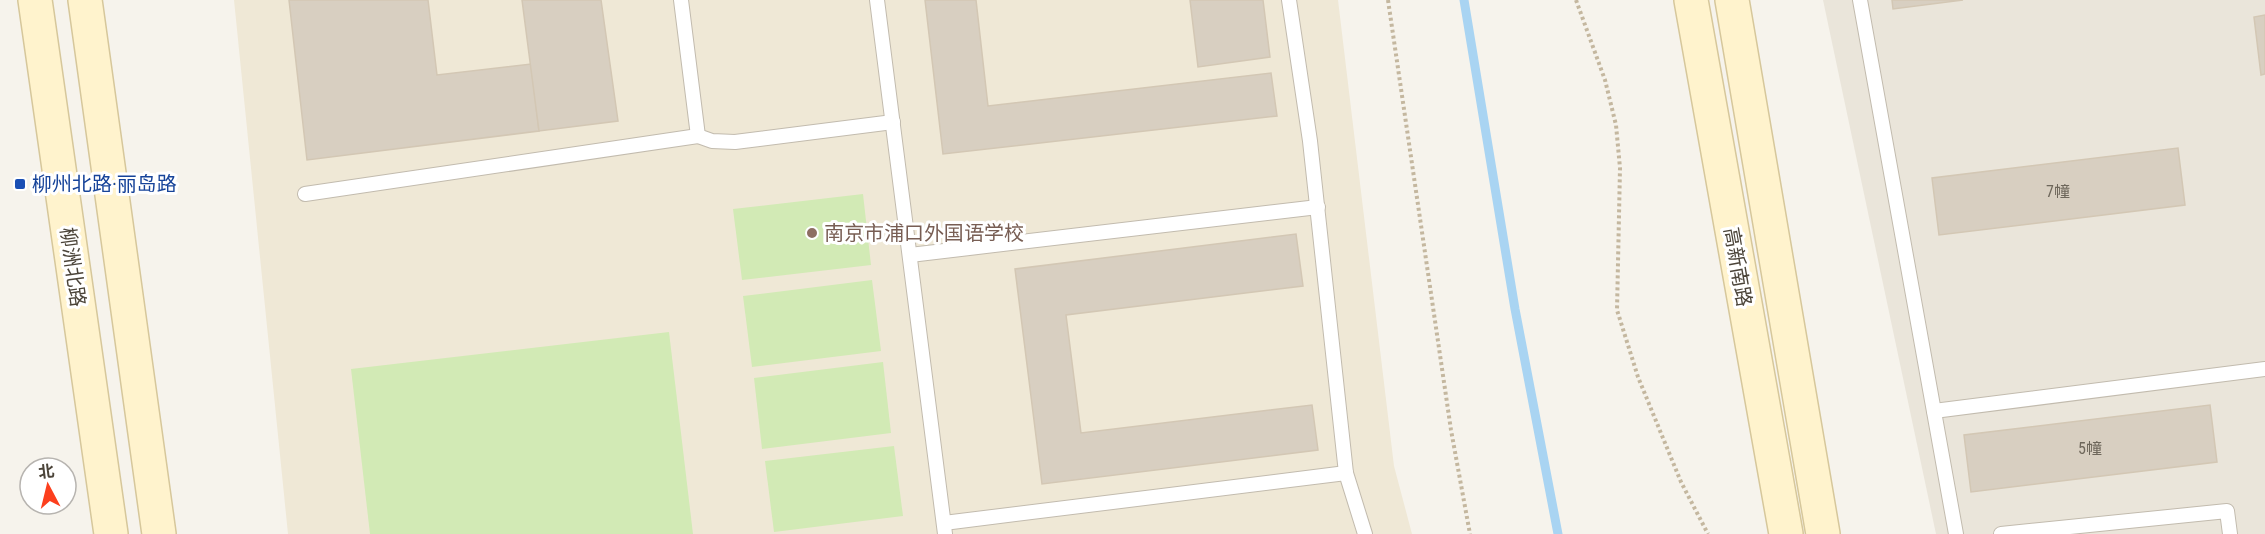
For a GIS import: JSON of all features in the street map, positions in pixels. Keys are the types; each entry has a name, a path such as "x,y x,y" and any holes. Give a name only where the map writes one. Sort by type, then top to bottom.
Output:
{"main road":[{"name":"柳洲北路","path":"35,0 111,534"},
{"path":"85,0 159,534"},
{"name":"高新南路","path":"1691,0 1786,534"},
{"name":"高新南路","path":"1732,0 1823,534"}],"lane":[{"path":"681,0 698,136"},
{"path":"877,0 944,528 1346,473"},
{"path":"1289,0 1318,207 1346,473 1365,534"},
{"path":"1860,0 1956,534"},
{"path":"305,194 698,136 712,141 735,142 893,122"},
{"path":"910,255 1318,207"},
{"path":"1934,411 2265,369"},
{"path":"2001,534 2227,512 2230,534"}],"path":[{"path":"1388,0 1451,430 1470,534"},
{"path":"1576,0 1605,80 1616,125 1620,168 1617,310 1638,377 1681,482 1708,534"}],"shaded area":[{"name":"南京市浦口外国语学校","path":"234,0 1338,0 1394,466 1412,534 288,534"},
{"path":"1823,0 2265,0 2265,534 1936,534"}],"green space":[{"path":"863,194 871,265 742,280 733,209"},
{"path":"872,280 881,351 752,367 743,296"},
{"path":"669,332 693,534 370,534 351,369"},
{"path":"883,362 891,433 762,449 754,378"},
{"path":"894,446 903,516 774,532 765,461"}],"building":[{"path":"289,0 428,0 437,75 531,64 539,131 307,160"},
{"path":"522,0 601,0 618,121 539,131"},
{"path":"925,0 976,0 988,106 1271,73 1277,116 943,154"},
{"path":"1190,0 1263,0 1270,57 1198,67"},
{"path":"1892,0 1963,0 1893,9"},
{"path":"2265,15 2265,74 2261,75 2254,17"},
{"path":"2178,148 2185,205 1939,235 1932,178"},
{"path":"1296,234 1303,286 1066,315 1081,433 1312,405 1318,450 1042,484 1015,269"},
{"path":"2210,405 2217,462 1971,492 1964,435"}],"waterway":[{"path":"1464,0 1515,309 1558,534"}],"place":[{"name":"柳州北路·丽岛路","path":"20,184"},
{"name":"南京市浦口外国语学校","path":"812,233"}]}
